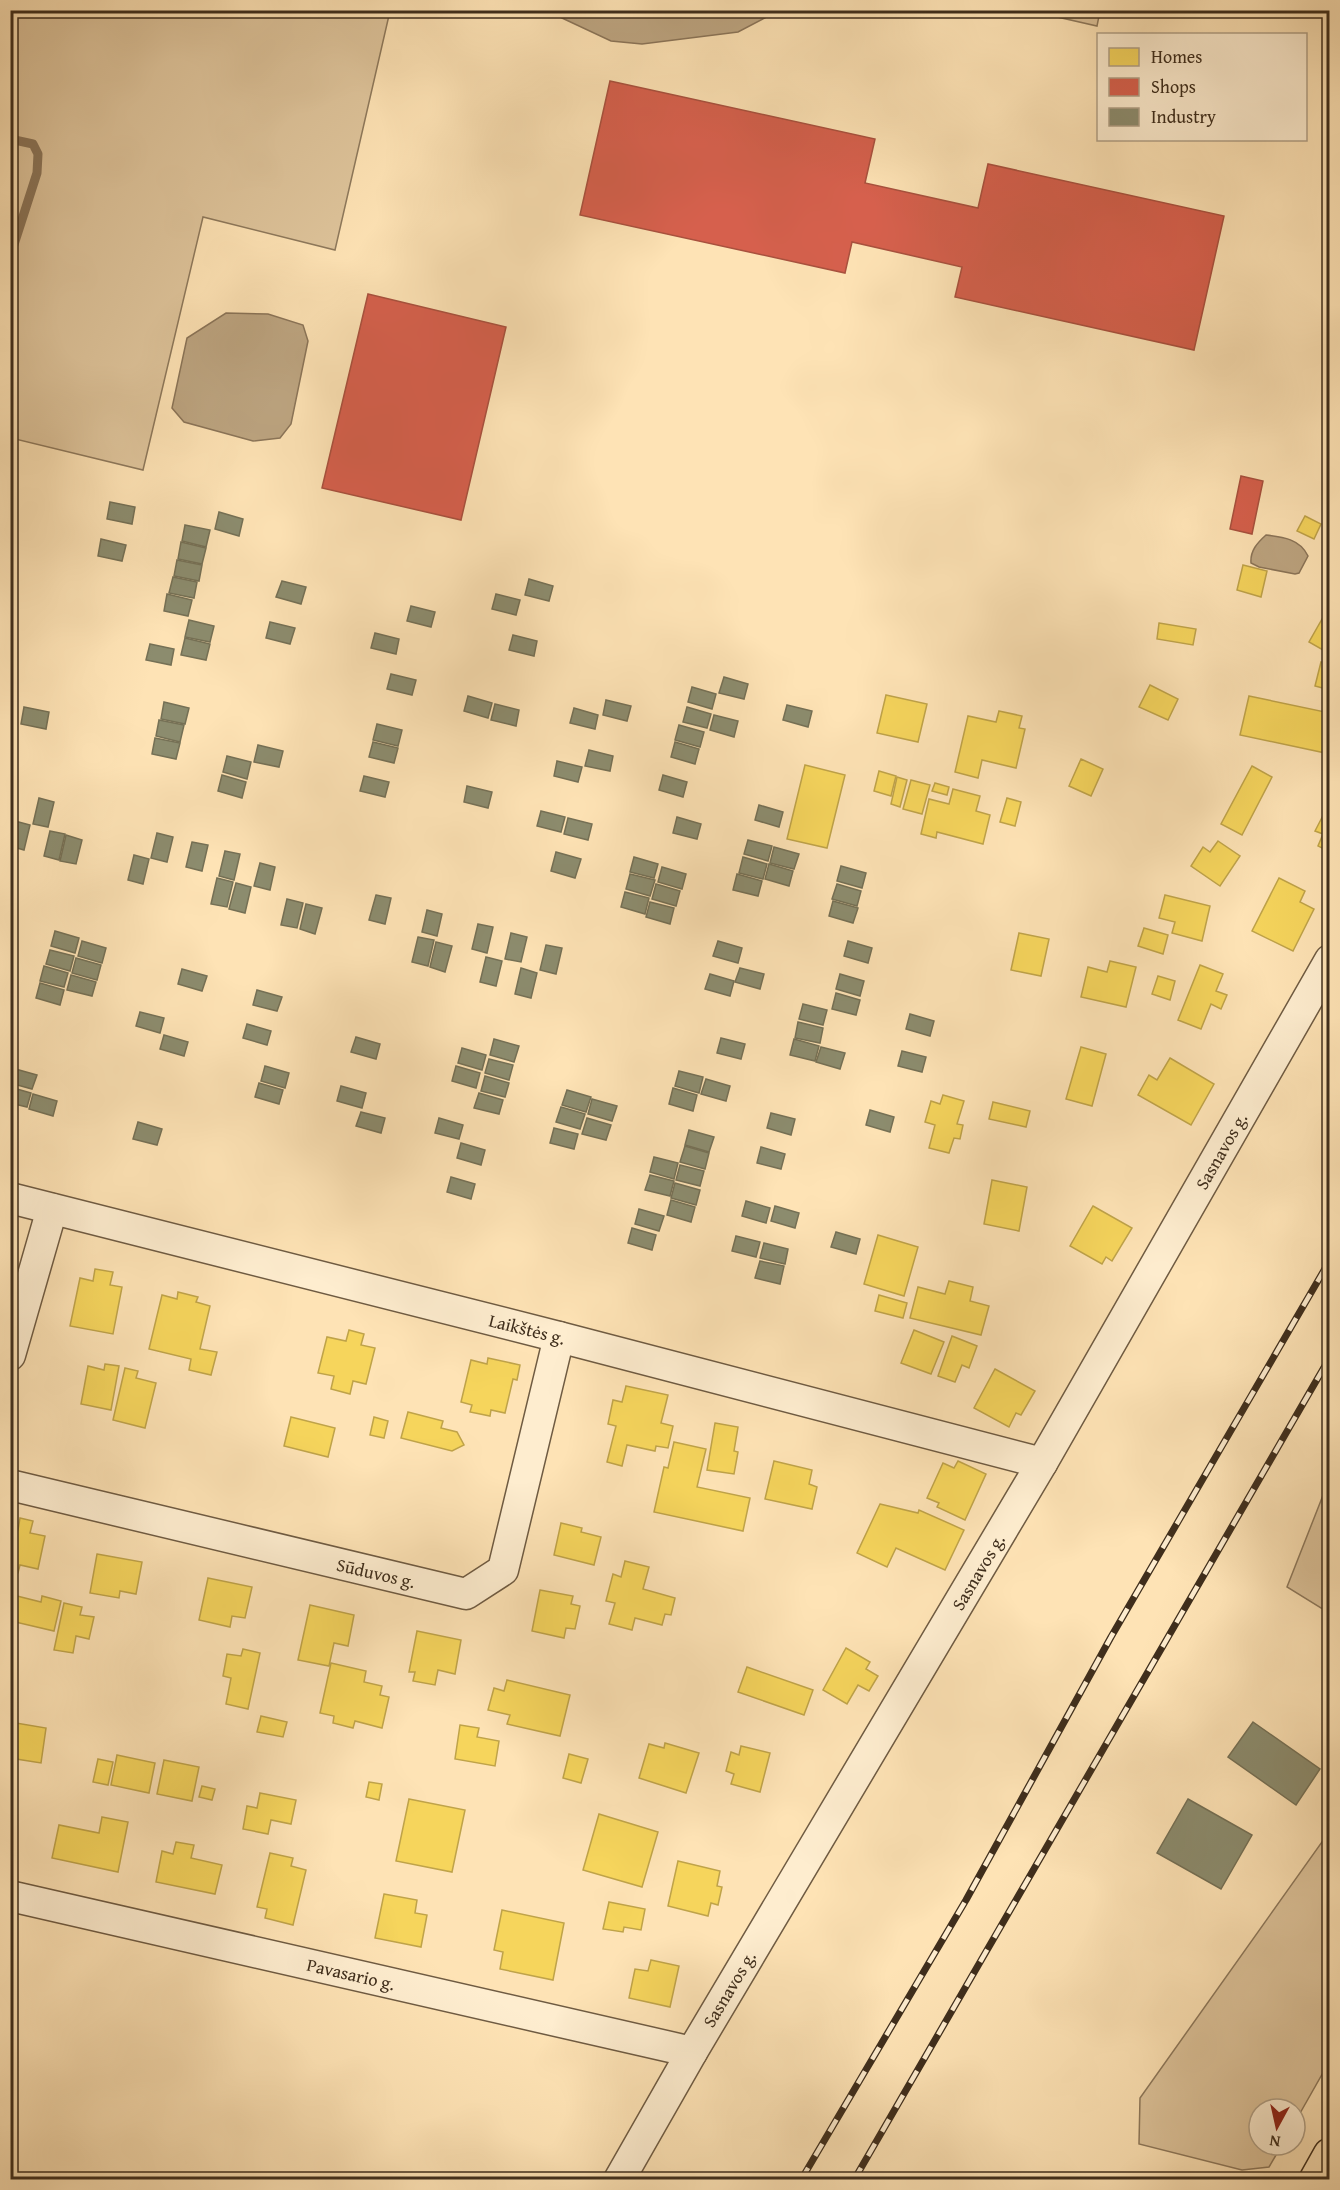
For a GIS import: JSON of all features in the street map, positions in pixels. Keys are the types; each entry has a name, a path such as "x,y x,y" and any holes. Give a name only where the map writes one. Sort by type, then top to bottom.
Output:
{"main road":[{"path":"1316,2180 1329,2155"}],"street":[{"name":"Sasnavos g.","path":"620,2180 692,2052 1042,1463 1329,960"},
{"name":"Laikštės g.","path":"10,1198 559,1337 1042,1463"},
{"path":"10,1355 52,1209"},
{"name":"Sūduvos g.","path":"10,1485 466,1594 503,1570 559,1337"},
{"name":"Pavasario g.","path":"10,1896 692,2052"}],"shaded area":[{"path":"11,10 390,11 335,250 203,217 143,470 11,438"},
{"path":"547,11 778,11 738,32 642,44 611,41"},
{"path":"1031,11 1100,11 1097,26"},
{"path":"226,313 268,314 303,325 308,341 291,424 280,438 253,441 184,422 172,408 187,338"},
{"path":"1266,535 1296,542 1305,550 1308,556 1299,573 1259,567 1251,563 1255,547"},
{"path":"1329,1480 1329,1613 1287,1587"},
{"path":"1329,1832 1329,2062 1307,2101 1307,2097 1247,2097 1247,2157 1275,2157 1269,2167 1242,2170 1139,2144 1140,2098"}],"building: Homes":[{"path":"1330,213 1330,248 1323,246"},
{"path":"1305,516 1321,524 1314,539 1297,531"},
{"path":"1243,565 1267,571 1261,597 1237,590"},
{"path":"1330,605 1330,654 1309,642"},
{"path":"1159,623 1196,629 1193,645 1157,639"},
{"path":"1321,662 1330,664 1330,690 1315,686"},
{"path":"1150,685 1178,699 1168,720 1139,707"},
{"path":"886,695 927,704 918,742 877,733"},
{"path":"1249,696 1330,713 1330,754 1240,735"},
{"path":"999,711 1022,716 1019,728 1025,729 1016,768 982,760 978,778 955,772 968,716 996,722"},
{"path":"1081,759 1103,769 1091,796 1069,786"},
{"path":"805,765 845,775 827,848 787,839"},
{"path":"1252,766 1272,777 1242,835 1221,824"},
{"path":"879,771 896,776 891,796 874,791"},
{"path":"897,777 907,780 900,807 891,804"},
{"path":"911,780 930,785 922,814 903,809"},
{"path":"935,783 949,787 947,795 932,791"},
{"path":"953,789 980,796 976,811 990,815 983,844 937,832 936,838 921,834 929,799 949,804"},
{"path":"1007,798 1021,802 1015,826 1000,822"},
{"path":"1330,802 1330,852 1318,846 1323,834 1315,831"},
{"path":"1218,841 1240,856 1220,886 1191,866 1203,847 1210,852"},
{"path":"1279,878 1305,891 1300,902 1314,909 1293,951 1252,931"},
{"path":"1165,895 1210,906 1202,941 1172,933 1175,922 1159,918"},
{"path":"1144,928 1168,935 1163,954 1138,946"},
{"path":"1019,933 1049,939 1041,976 1011,970"},
{"path":"1110,961 1136,967 1126,1007 1081,997 1088,967 1107,972"},
{"path":"1200,965 1223,974 1216,991 1227,995 1221,1009 1211,1004 1201,1029 1178,1020"},
{"path":"1158,976 1175,981 1170,1000 1152,994"},
{"path":"1081,1047 1106,1054 1092,1106 1066,1099"},
{"path":"1170,1058 1214,1084 1191,1125 1138,1095 1149,1075 1157,1080"},
{"path":"943,1095 964,1101 957,1124 963,1125 960,1139 954,1138 949,1153 929,1148 935,1125 925,1122 931,1101 940,1104"},
{"path":"993,1102 1030,1111 1026,1127 989,1119"},
{"path":"992,1180 1027,1187 1019,1231 984,1224"},
{"path":"1093,1206 1132,1228 1112,1261 1106,1257 1102,1264 1070,1246"},
{"path":"878,1235 918,1247 904,1296 864,1284"},
{"path":"95,1269 113,1272 110,1285 122,1287 113,1334 70,1326 80,1278 93,1281"},
{"path":"949,1281 973,1287 970,1301 989,1306 981,1335 910,1318 918,1287 945,1294"},
{"path":"178,1292 198,1297 196,1302 210,1306 200,1349 217,1352 211,1375 189,1370 191,1359 149,1349 162,1295 177,1299"},
{"path":"879,1295 907,1303 903,1318 875,1311"},
{"path":"349,1330 364,1334 361,1345 375,1348 366,1384 353,1381 350,1394 331,1389 334,1376 318,1373 327,1337 346,1341"},
{"path":"914,1330 944,1342 931,1374 901,1363"},
{"path":"952,1336 977,1346 969,1368 962,1365 955,1382 938,1376"},
{"path":"488,1358 520,1365 517,1380 513,1379 505,1413 491,1410 490,1416 470,1412 472,1405 461,1402 471,1360 487,1364"},
{"path":"105,1364 119,1366 111,1410 81,1404 88,1366 104,1370"},
{"path":"125,1368 138,1371 136,1378 156,1383 145,1428 113,1420"},
{"path":"995,1369 1035,1391 1021,1415 1016,1413 1009,1427 974,1408"},
{"path":"626,1386 668,1395 661,1423 673,1426 668,1448 656,1446 655,1451 627,1445 622,1466 607,1462 616,1426 608,1424 613,1400 622,1402"},
{"path":"408,1412 443,1421 441,1428 457,1432 464,1445 452,1451 401,1438"},
{"path":"291,1417 335,1428 328,1457 284,1446"},
{"path":"374,1417 388,1421 384,1438 370,1435"},
{"path":"715,1423 738,1427 734,1451 738,1452 734,1474 707,1470"},
{"path":"674,1442 706,1449 697,1487 750,1498 743,1531 654,1512 664,1467 668,1468"},
{"path":"774,1461 812,1470 809,1484 817,1487 812,1509 765,1499"},
{"path":"958,1461 986,1474 965,1520 937,1507 939,1503 927,1498 943,1463 954,1468"},
{"path":"880,1504 918,1513 919,1510 964,1530 945,1570 896,1548 887,1567 857,1553"},
{"path":"20,1518 33,1521 30,1533 45,1536 38,1569 20,1565 18,1573 10,1572 10,1529 18,1530"},
{"path":"561,1523 582,1528 581,1532 601,1537 594,1565 554,1555"},
{"path":"97,1554 142,1562 136,1594 120,1591 119,1598 90,1593"},
{"path":"625,1561 649,1567 643,1589 675,1598 671,1615 665,1614 662,1625 635,1618 632,1630 609,1624 615,1603 606,1601 613,1574 621,1577"},
{"path":"208,1578 252,1587 245,1618 232,1616 230,1627 199,1620"},
{"path":"540,1590 573,1596 571,1604 580,1606 575,1629 566,1628 564,1638 532,1631"},
{"path":"17,1596 41,1602 42,1596 61,1601 54,1631 11,1621"},
{"path":"64,1603 82,1607 80,1615 94,1617 89,1639 76,1636 73,1653 54,1650"},
{"path":"310,1605 354,1615 348,1646 334,1643 329,1666 298,1660"},
{"path":"417,1631 461,1640 455,1674 438,1670 435,1685 413,1681 415,1672 409,1672"},
{"path":"846,1648 870,1662 866,1669 878,1676 869,1691 858,1685 847,1704 823,1690"},
{"path":"243,1649 260,1653 248,1709 226,1704 231,1678 223,1676 227,1654 241,1656"},
{"path":"331,1663 366,1671 364,1682 382,1686 380,1695 389,1697 382,1728 355,1721 353,1728 333,1723 334,1716 320,1713"},
{"path":"747,1667 813,1690 804,1715 738,1692"},
{"path":"507,1680 570,1695 560,1736 507,1724 510,1715 488,1710 494,1688 504,1691"},
{"path":"261,1716 287,1722 283,1737 257,1732"},
{"path":"10,1722 46,1728 41,1763 10,1758"},
{"path":"460,1725 479,1728 477,1737 499,1741 495,1766 455,1759"},
{"path":"665,1743 699,1753 686,1793 639,1778 649,1744 664,1748"},
{"path":"741,1746 770,1753 760,1792 731,1784 734,1774 726,1771 731,1752 739,1755"},
{"path":"569,1754 588,1759 581,1783 563,1778"},
{"path":"117,1755 155,1763 149,1793 111,1785"},
{"path":"98,1759 113,1762 108,1785 93,1782"},
{"path":"164,1760 199,1767 192,1801 157,1794"},
{"path":"369,1782 382,1784 379,1800 366,1797"},
{"path":"202,1786 215,1789 212,1800 199,1797"},
{"path":"260,1793 296,1800 291,1824 271,1820 268,1834 243,1829 247,1806 257,1808"},
{"path":"409,1799 465,1810 452,1872 396,1861"},
{"path":"599,1814 658,1832 642,1887 583,1870"},
{"path":"102,1817 128,1822 118,1872 52,1858 59,1825 99,1833"},
{"path":"176,1842 194,1845 191,1858 222,1865 215,1894 156,1882 162,1851 173,1854"},
{"path":"270,1853 293,1858 291,1866 306,1870 293,1925 265,1918 267,1909 257,1907"},
{"path":"678,1861 720,1871 717,1886 722,1887 718,1905 711,1903 708,1916 668,1906"},
{"path":"384,1894 417,1900 415,1913 427,1915 421,1947 375,1938"},
{"path":"609,1902 645,1909 641,1930 624,1927 623,1932 603,1929"},
{"path":"502,1910 564,1923 553,1980 500,1969 503,1952 494,1950"},
{"path":"651,1960 679,1966 670,2007 629,1998 635,1969 648,1971"}],"building: Shops":[{"path":"610,81 875,139 865,183 978,208 988,164 1224,216 1194,350 955,297 962,267 852,242 845,273 580,215"},
{"path":"368,294 506,327 461,520 322,488"},
{"path":"1241,476 1263,481 1252,534 1230,529"}],"building: Industry":[{"path":"110,502 135,507 132,524 107,519"},
{"path":"219,512 243,519 239,536 215,529"},
{"path":"185,525 210,530 206,547 182,541"},
{"path":"101,539 126,545 122,561 98,556"},
{"path":"181,542 206,548 202,564 178,559"},
{"path":"177,560 202,565 199,581 174,576"},
{"path":"173,577 197,582 194,598 169,593"},
{"path":"529,579 553,586 549,601 525,595"},
{"path":"282,581 306,587 301,604 276,597"},
{"path":"167,594 192,600 188,616 164,611"},
{"path":"496,594 520,600 516,615 492,609"},
{"path":"411,606 435,612 431,627 407,621"},
{"path":"189,620 214,626 210,642 185,637"},
{"path":"270,622 295,628 290,644 266,638"},
{"path":"375,633 399,639 396,654 371,648"},
{"path":"513,635 537,641 534,656 509,650"},
{"path":"185,638 210,644 206,660 181,655"},
{"path":"150,644 174,649 171,665 146,660"},
{"path":"391,674 416,680 412,695 387,689"},
{"path":"724,677 748,684 744,699 719,693"},
{"path":"692,687 716,694 712,709 688,702"},
{"path":"468,696 492,703 488,718 464,711"},
{"path":"606,700 631,706 627,721 603,715"},
{"path":"164,702 189,708 185,724 161,719"},
{"path":"495,704 519,710 516,726 491,720"},
{"path":"787,705 812,711 808,727 783,720"},
{"path":"24,707 49,712 46,729 21,724"},
{"path":"687,707 711,714 707,728 683,722"},
{"path":"574,708 598,715 595,729 570,723"},
{"path":"714,715 738,721 734,737 710,730"},
{"path":"159,720 184,725 180,742 156,736"},
{"path":"377,724 402,730 398,746 373,740"},
{"path":"679,725 704,732 700,747 675,740"},
{"path":"155,738 180,743 176,759 152,754"},
{"path":"373,742 398,748 394,763 369,757"},
{"path":"675,742 699,749 695,764 671,757"},
{"path":"258,745 283,751 279,767 254,762"},
{"path":"589,750 613,756 610,771 585,766"},
{"path":"227,756 251,762 247,779 223,772"},
{"path":"557,761 582,767 578,782 554,776"},
{"path":"222,775 246,782 242,798 218,791"},
{"path":"663,775 687,782 683,797 659,790"},
{"path":"364,776 389,782 385,797 360,791"},
{"path":"467,786 492,792 488,808 464,802"},
{"path":"39,798 54,802 48,827 33,824"},
{"path":"759,805 783,812 779,827 755,820"},
{"path":"541,811 565,817 561,832 537,826"},
{"path":"677,817 701,824 697,839 673,833"},
{"path":"568,818 592,824 588,840 564,834"},
{"path":"15,821 30,825 24,850 10,846"},
{"path":"50,831 65,834 59,860 44,856"},
{"path":"157,833 173,837 167,862 151,858"},
{"path":"66,835 82,840 76,864 60,861"},
{"path":"748,840 772,846 768,861 744,854"},
{"path":"192,842 208,845 202,871 186,867"},
{"path":"774,847 799,854 794,869 770,863"},
{"path":"225,851 240,854 234,880 219,876"},
{"path":"556,852 581,859 575,878 551,871"},
{"path":"134,855 149,859 143,884 128,880"},
{"path":"634,857 658,864 654,878 630,872"},
{"path":"743,857 767,864 763,879 739,873"},
{"path":"260,863 275,867 270,890 254,886"},
{"path":"769,864 793,871 789,886 765,879"},
{"path":"841,866 866,873 862,888 837,881"},
{"path":"662,867 686,874 682,889 658,882"},
{"path":"630,874 655,880 650,896 626,889"},
{"path":"737,874 762,881 758,896 733,890"},
{"path":"217,878 233,882 227,907 211,904"},
{"path":"236,883 251,887 245,913 229,909"},
{"path":"656,884 680,891 676,906 652,899"},
{"path":"837,884 861,891 857,906 832,899"},
{"path":"625,892 649,898 645,914 621,907"},
{"path":"376,895 391,898 385,924 369,920"},
{"path":"287,899 303,903 297,928 281,925"},
{"path":"833,901 858,908 853,923 829,916"},
{"path":"650,902 674,908 670,924 646,917"},
{"path":"306,904 322,908 315,934 300,929"},
{"path":"427,910 442,914 437,936 422,932"},
{"path":"478,924 493,927 487,953 472,949"},
{"path":"55,931 79,938 75,953 51,946"},
{"path":"511,933 527,937 521,962 505,959"},
{"path":"418,937 434,940 428,966 412,962"},
{"path":"82,941 106,948 102,963 78,956"},
{"path":"718,941 742,948 738,963 713,956"},
{"path":"848,941 872,948 868,963 844,956"},
{"path":"436,942 452,946 445,972 430,967"},
{"path":"546,945 562,948 556,974 540,970"},
{"path":"50,950 74,956 70,971 46,964"},
{"path":"486,957 502,961 496,986 480,982"},
{"path":"76,958 101,965 97,980 72,973"},
{"path":"44,966 68,973 64,987 40,981"},
{"path":"521,968 537,973 531,998 515,994"},
{"path":"740,968 764,974 760,989 735,982"},
{"path":"182,969 207,976 202,991 178,984"},
{"path":"710,974 734,981 730,996 705,989"},
{"path":"840,974 864,981 860,996 836,989"},
{"path":"71,975 96,982 92,996 67,990"},
{"path":"40,983 64,990 60,1005 36,998"},
{"path":"257,990 282,997 277,1011 253,1005"},
{"path":"836,993 860,1000 856,1015 832,1009"},
{"path":"803,1004 827,1010 823,1025 799,1019"},
{"path":"140,1012 164,1018 160,1033 136,1026"},
{"path":"910,1014 934,1021 930,1036 906,1029"},
{"path":"798,1022 823,1028 820,1043 795,1038"},
{"path":"247,1024 271,1031 267,1045 243,1038"},
{"path":"164,1035 188,1042 184,1056 160,1049"},
{"path":"356,1037 380,1044 376,1059 351,1052"},
{"path":"721,1038 745,1044 741,1059 717,1053"},
{"path":"494,1039 519,1046 514,1062 490,1055"},
{"path":"794,1039 819,1046 815,1061 790,1055"},
{"path":"821,1047 845,1053 840,1069 816,1062"},
{"path":"462,1048 486,1055 482,1070 458,1063"},
{"path":"902,1051 926,1057 922,1072 898,1066"},
{"path":"489,1059 513,1065 509,1080 485,1073"},
{"path":"265,1066 289,1073 285,1088 261,1081"},
{"path":"456,1066 480,1073 476,1088 452,1081"},
{"path":"12,1068 37,1075 32,1089 10,1083"},
{"path":"679,1071 703,1077 699,1093 675,1086"},
{"path":"485,1076 509,1083 505,1097 481,1091"},
{"path":"706,1079 730,1086 726,1101 701,1094"},
{"path":"259,1083 283,1090 279,1104 255,1097"},
{"path":"341,1086 366,1093 362,1108 337,1101"},
{"path":"10,1087 31,1093 27,1107 10,1103"},
{"path":"673,1088 697,1095 693,1111 669,1104"},
{"path":"567,1090 591,1097 586,1112 562,1105"},
{"path":"479,1093 503,1100 499,1114 474,1108"},
{"path":"33,1094 57,1101 53,1116 29,1109"},
{"path":"592,1099 617,1106 612,1121 588,1114"},
{"path":"561,1107 585,1114 580,1129 556,1122"},
{"path":"870,1110 894,1117 890,1132 866,1125"},
{"path":"361,1112 385,1118 381,1133 356,1126"},
{"path":"771,1113 795,1119 791,1135 767,1128"},
{"path":"439,1118 463,1125 459,1139 435,1133"},
{"path":"587,1118 611,1125 606,1140 582,1134"},
{"path":"138,1122 162,1129 157,1145 133,1139"},
{"path":"554,1128 578,1134 574,1149 550,1143"},
{"path":"689,1130 714,1137 709,1152 685,1145"},
{"path":"461,1143 485,1150 481,1165 457,1158"},
{"path":"685,1146 709,1153 705,1169 680,1162"},
{"path":"761,1147 785,1154 781,1169 757,1163"},
{"path":"654,1157 678,1163 674,1179 650,1172"},
{"path":"680,1165 704,1171 700,1186 676,1180"},
{"path":"650,1175 674,1181 670,1196 645,1190"},
{"path":"451,1177 475,1184 471,1199 447,1192"},
{"path":"675,1183 700,1190 696,1205 671,1198"},
{"path":"671,1200 695,1207 691,1222 667,1215"},
{"path":"746,1201 770,1208 766,1223 742,1216"},
{"path":"775,1206 799,1213 795,1228 771,1221"},
{"path":"639,1209 664,1216 659,1231 635,1224"},
{"path":"632,1228 656,1235 652,1250 628,1243"},
{"path":"836,1232 860,1239 856,1254 831,1247"},
{"path":"736,1236 760,1242 756,1257 732,1251"},
{"path":"764,1243 788,1249 785,1264 760,1258"},
{"path":"760,1261 784,1266 780,1284 755,1278"},
{"path":"1253,1722 1320,1769 1296,1805 1228,1757"},
{"path":"1188,1799 1252,1835 1221,1889 1157,1853"}],"waterway":[{"path":"10,139 33,144 38,154 37,173 10,257"}],"railway":[{"path":"801,2180 966,1900 1111,1637 1330,1260"},
{"path":"854,2180 1330,1357"}]}
